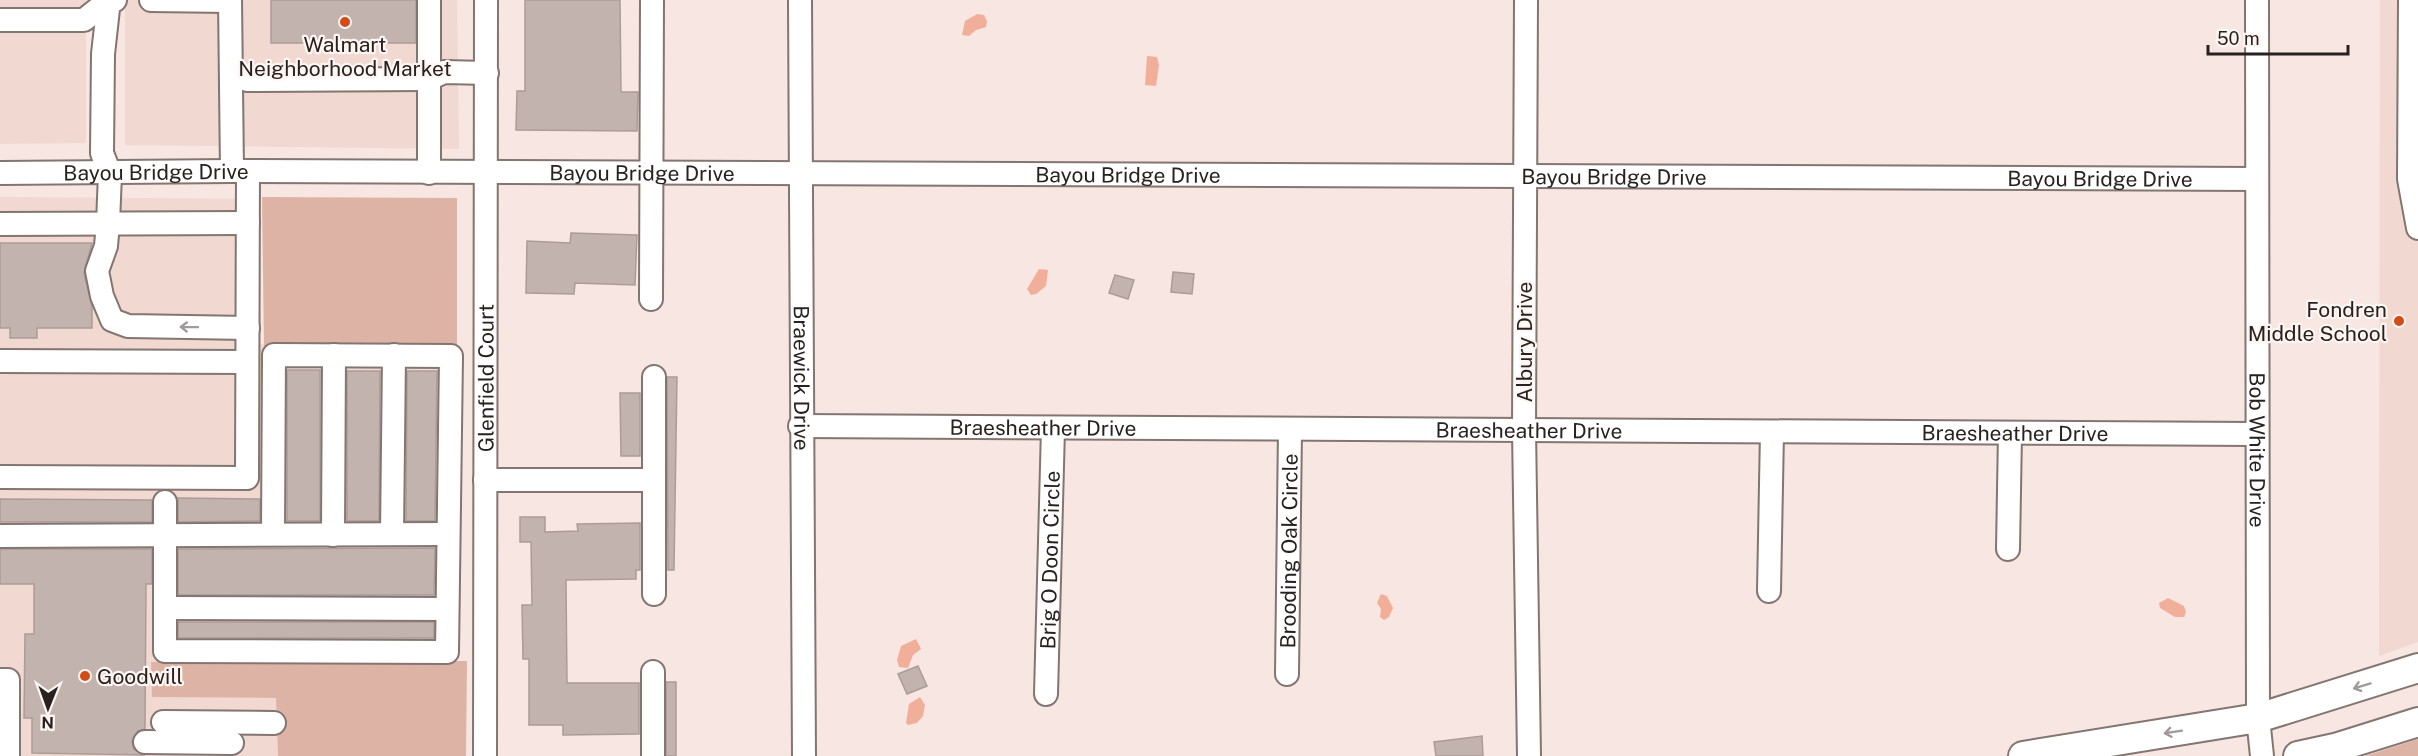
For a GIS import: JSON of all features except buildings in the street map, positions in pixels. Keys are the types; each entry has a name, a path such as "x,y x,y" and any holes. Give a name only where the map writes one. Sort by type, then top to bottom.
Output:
{"main road":[{"path":"2023,756 2258,718 2418,668"},
{"path":"2298,756 2335,748 2418,722"}],"street":[{"path":"0,20 84,20 100,3 115,0"},
{"path":"0,477 247,478 248,223 240,171 230,55 230,0 151,0"},
{"path":"429,0 429,173"},
{"name":"Glenfield Court","path":"485,756 486,0"},
{"path":"651,299 652,0"},
{"name":"Braewick Drive","path":"800,0 800,426 804,756"},
{"name":"Albury Drive","path":"1526,0 1524,430 1529,756"},
{"name":"Bob White Drive","path":"2257,0 2256,434 2258,718 2262,756"},
{"path":"2410,0 2414,157 2409,179 2418,228"},
{"path":"100,3 103,54 102,153 110,174 106,246 97,271 102,296 112,320 128,326 248,328"},
{"path":"233,75 248,80 429,79 444,72 487,74"},
{"name":"Bayou Bridge Drive","path":"0,173 110,174 240,171 2257,179"},
{"path":"0,224 248,223"},
{"path":"165,502 165,651 447,652 451,356 274,355 273,534"},
{"path":"333,535 334,355"},
{"path":"392,534 394,356"},
{"path":"0,361 248,362"},
{"path":"654,377 654,594"},
{"name":"Braesheather Drive","path":"800,426 2256,434"},
{"name":"Brig O Doon Circle","path":"1046,694 1053,428"},
{"name":"Brooding Oak Circle","path":"1287,674 1290,429"},
{"path":"1769,591 1772,432"},
{"path":"2008,549 2010,433"},
{"path":"485,480 654,480"},
{"path":"0,536 448,534"},
{"path":"165,608 447,609"},
{"path":"653,672 653,756"},
{"path":"0,680 8,680 8,756"},
{"path":"163,722 232,741"},
{"path":"145,742 232,741 274,723"}],"shaded area":[{"path":"0,0 86,0 86,143 0,144"},
{"path":"125,0 457,0 459,149 125,145"},
{"name":"Fondren Middle School","path":"2380,0 2418,0 2418,642 2379,656"},
{"path":"977,14 984,15 987,21 986,27 976,30 969,36 962,35 965,21"},
{"path":"1147,56 1157,57 1159,65 1156,86 1145,85"},
{"path":"0,197 258,199 259,344 457,347 453,661 152,662 153,697 276,698 278,756 0,756"},
{"path":"262,197 457,198 457,347 264,346"},
{"path":"1039,269 1048,270 1046,286 1031,295 1027,289"},
{"path":"1381,594 1387,596 1393,608 1389,617 1384,620 1380,617 1381,609 1377,603"},
{"path":"2168,598 2184,606 2186,612 2184,617 2175,617 2160,608 2159,603"},
{"path":"916,639 921,649 913,655 908,668 899,667 897,660 901,646"},
{"path":"467,661 466,756 278,756 276,698 152,697 151,662"},
{"path":"920,697 925,705 923,716 917,723 908,725 906,723 909,704"},
{"path":"2418,739 2418,756 2365,756"}],"place":[{"name":"Walmart Neighborhood Market","path":"345,22"},
{"name":"Fondren Middle School","path":"2399,321"},
{"name":"Goodwill","path":"85,676"}]}
